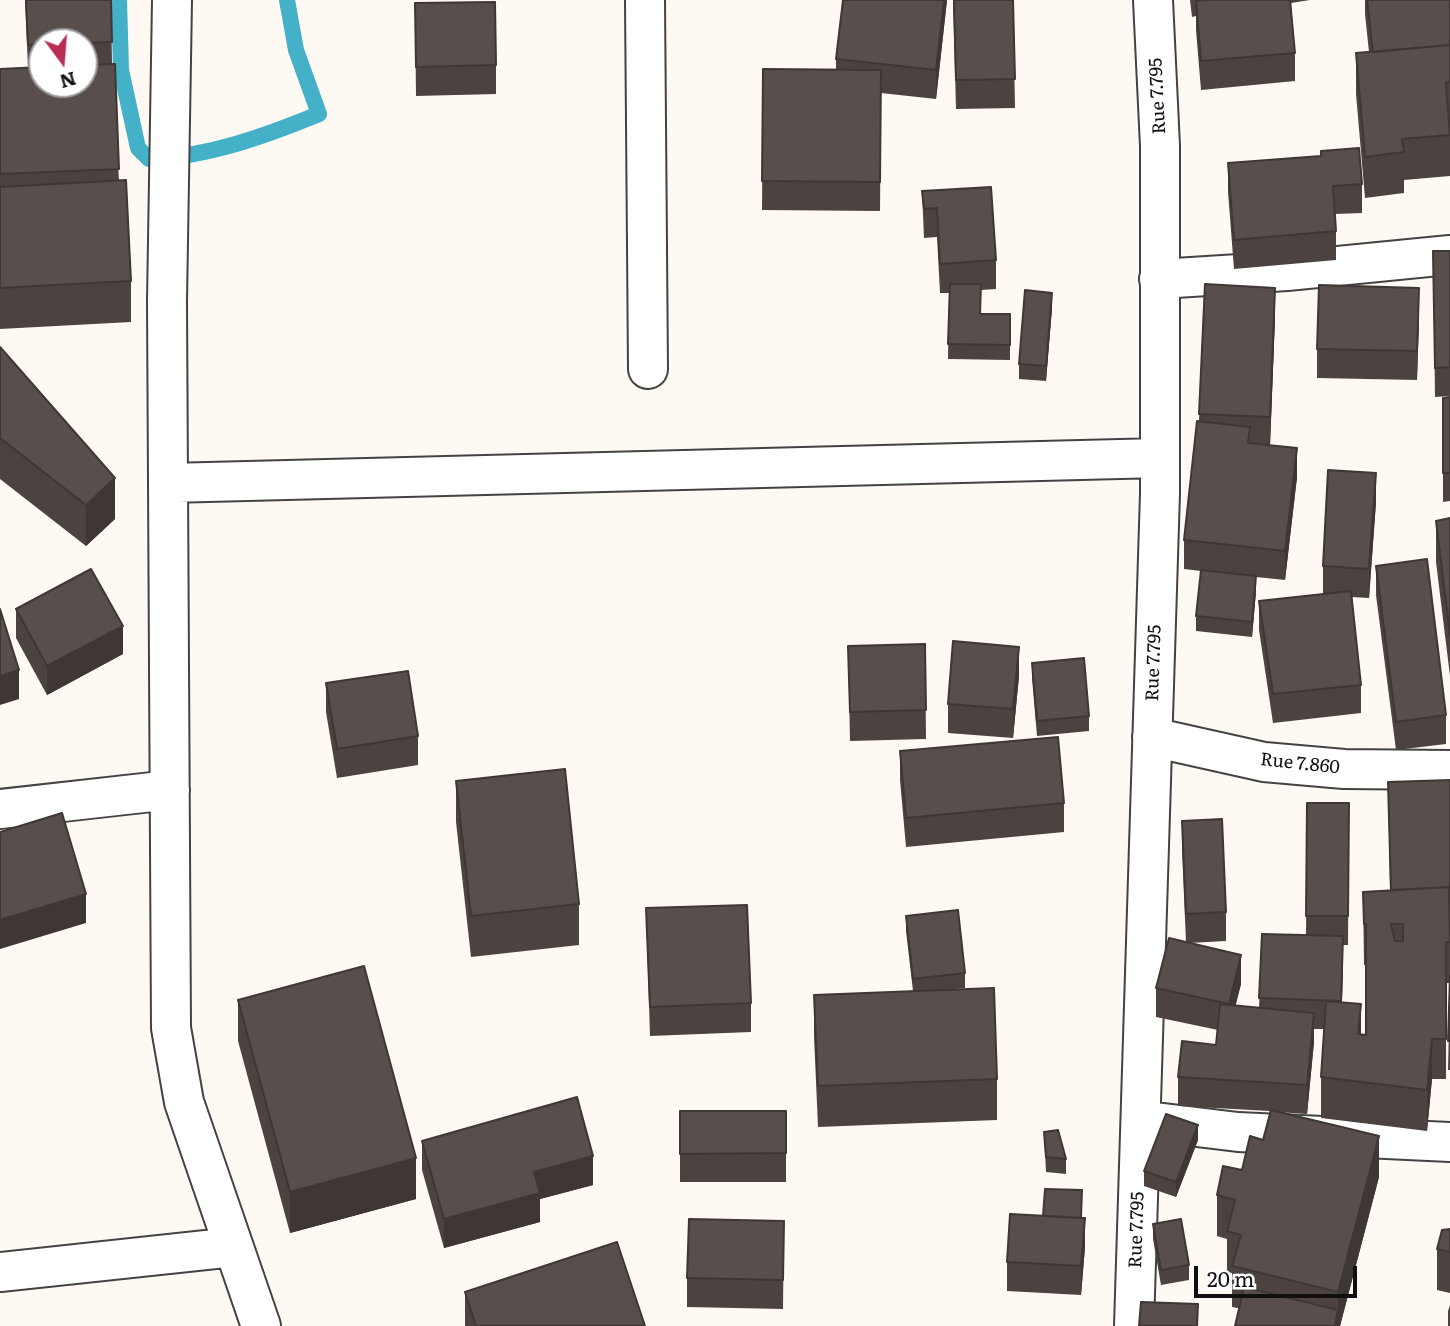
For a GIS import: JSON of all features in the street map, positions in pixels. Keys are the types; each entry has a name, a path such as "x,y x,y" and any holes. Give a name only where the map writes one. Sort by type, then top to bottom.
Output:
{"street":[{"path":"172,0 167,301 172,1028 184,1102 261,1326"},
{"path":"645,0 648,369"},
{"name":"Rue 7.795","path":"1134,1326 1160,458 1160,145 1153,0"},
{"path":"1160,279 1287,271 1450,255"},
{"path":"168,484 1160,458"},
{"name":"Rue 7.860","path":"1152,737 1264,762 1344,769 1450,770"},
{"path":"0,809 170,790"},
{"path":"1141,1121 1238,1132 1450,1142"},
{"path":"0,1272 234,1247"}],"building":[{"path":"26,0 111,0 112,42 98,42 98,28 28,28 28,45"},
{"path":"843,0 944,0 936,70 836,59"},
{"path":"954,0 1013,0 1015,79 956,80"},
{"path":"1290,0 1295,53 1201,61 1196,1"},
{"path":"1367,0 1450,0 1450,45 1373,52"},
{"path":"495,2 496,65 416,67 415,3"},
{"path":"1450,45 1450,82 1446,83 1450,135 1402,139 1404,152 1365,157 1356,53"},
{"path":"115,64 119,169 0,174 0,69 28,68 28,98 98,98 98,65"},
{"path":"763,69 881,70 880,182 762,181"},
{"path":"1359,148 1362,184 1333,186 1336,231 1234,240 1228,163 1321,156 1321,151"},
{"path":"126,180 131,281 0,288 0,187"},
{"path":"991,187 996,260 940,264 937,208 924,209 922,191"},
{"path":"1433,251 1450,251 1450,367 1435,368"},
{"path":"950,284 981,284 980,314 1010,314 1010,345 948,344"},
{"path":"1205,284 1275,288 1270,417 1199,414"},
{"path":"1319,285 1419,288 1417,351 1317,349"},
{"path":"1025,290 1052,293 1046,366 1019,364"},
{"path":"0,347 115,478 86,505 0,438"},
{"path":"1450,397 1450,473 1443,473 1443,398"},
{"path":"1197,421 1250,427 1248,443 1297,448 1285,551 1184,540"},
{"path":"1328,470 1376,473 1369,569 1323,566"},
{"path":"1450,518 1450,635 1436,521"},
{"path":"1427,559 1446,715 1396,722 1376,566"},
{"path":"91,569 123,626 47,666 16,609"},
{"path":"1201,570 1256,576 1252,622 1196,616"},
{"path":"1351,591 1361,685 1273,694 1259,601"},
{"path":"0,609 19,670 0,676"},
{"path":"953,641 1019,647 1013,709 948,704"},
{"path":"925,644 926,710 850,712 848,646"},
{"path":"1084,658 1089,716 1037,721 1032,663"},
{"path":"408,671 418,736 337,749 326,683"},
{"path":"1058,737 1064,803 906,818 900,751"},
{"path":"565,769 579,904 471,916 456,781"},
{"path":"1450,780 1450,895 1449,887 1391,890 1388,782"},
{"path":"1307,803 1349,803 1348,916 1306,916"},
{"path":"62,813 86,894 0,920 0,832"},
{"path":"1222,819 1226,912 1186,914 1182,821"},
{"path":"1449,887 1446,1039 1432,1039 1427,1090 1321,1077 1326,1001 1361,1004 1358,1034 1366,1035 1366,924 1363,892","holes":["1391,924 1403,924 1403,941 1395,941"]},
{"path":"747,905 751,1003 650,1007 646,908"},
{"path":"958,910 965,973 913,979 906,916"},
{"path":"1262,934 1343,936 1341,1001 1259,998"},
{"path":"1169,938 1241,955 1229,1004 1156,988"},
{"path":"364,966 416,1158 290,1192 238,1000"},
{"path":"1450,975 1450,1041 1448,1041"},
{"path":"994,988 997,1079 818,1086 814,995"},
{"path":"1220,1004 1314,1013 1307,1085 1178,1077 1182,1041 1216,1045"},
{"path":"577,1097 593,1156 534,1172 540,1193 444,1219 422,1141"},
{"path":"1271,1110 1379,1136 1338,1292 1232,1266 1241,1235 1227,1231 1235,1200 1217,1195 1223,1166 1242,1170 1250,1136 1263,1140"},
{"path":"680,1111 786,1111 786,1153 680,1154"},
{"path":"1166,1114 1198,1125 1176,1182 1144,1171"},
{"path":"1058,1130 1066,1159 1046,1157 1044,1132"},
{"path":"1045,1189 1082,1190 1081,1218 1043,1216"},
{"path":"1010,1214 1085,1218 1081,1266 1007,1262"},
{"path":"689,1219 784,1221 783,1280 687,1278"},
{"path":"1181,1219 1189,1265 1161,1270 1153,1224"},
{"path":"1450,1229 1450,1252 1437,1249 1442,1230"},
{"path":"617,1242 645,1326 476,1326 465,1292"},
{"path":"1244,1287 1338,1310 1335,1326 1235,1326"},
{"path":"1141,1302 1198,1304 1197,1326 1139,1326"}],"waterway":[{"path":"119,0 121,70 138,148 149,159 214,150 319,114 296,50 287,0"}]}
